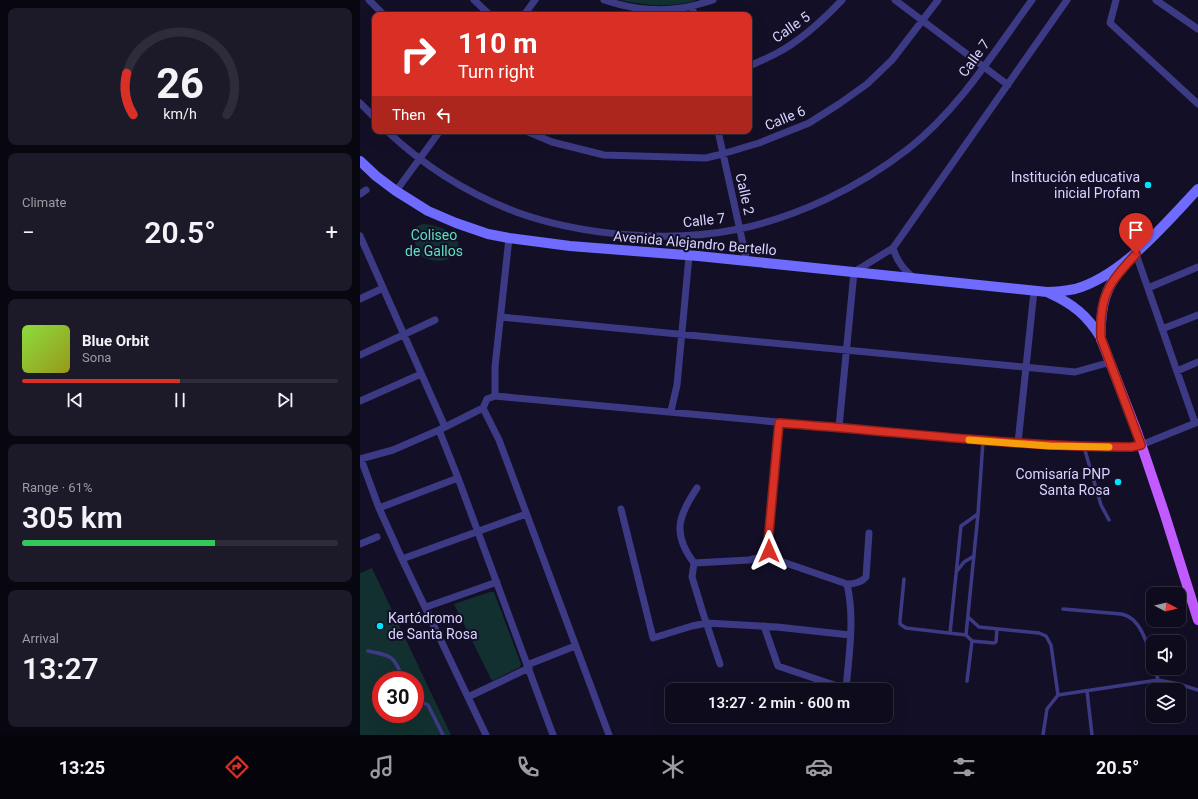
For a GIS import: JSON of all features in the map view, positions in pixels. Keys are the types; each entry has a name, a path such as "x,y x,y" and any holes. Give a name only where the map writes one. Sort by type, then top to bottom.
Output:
{"main road":[{"name":"Avenida Alejandro Bertello","path":"360,161 376,176 396,191 428,211 456,223 488,234 570,246 689,256 1047,292 1068,290 1088,284 1136,254"},
{"name":"Avenida Alejandro Bertello","path":"1101,338 1100,320 1102,308 1110,284 1119,272 1198,189"},
{"name":"Avenida Alejandro Bertello","path":"1047,292 1063,299 1078,310 1092,323 1101,338 1141,445 1198,619"}],"street":[{"path":"369,0 381,12"},
{"path":"474,0 487,12"},
{"path":"526,12 535,0"},
{"path":"604,0 634,7 664,9 681,8 692,3 714,0"},
{"name":"Calle 5","path":"752,65 778,53 800,38 823,20 842,0"},
{"path":"895,0 924,20 1008,85"},
{"name":"Calle 6","path":"533,134 552,142 604,155 706,158 759,143 809,123 840,104 867,84 892,60 938,0"},
{"name":"Calle 7","path":"390,134 419,159 468,190 516,212 545,221 621,234 661,236 702,234 740,229 786,216 834,196 868,176 907,149 938,123 965,93 1032,0"},
{"path":"839,427 845,351 854,272 892,248 1067,0"},
{"path":"1116,0 1110,23 1198,104"},
{"path":"1156,0 1198,30"},
{"path":"360,103 372,115"},
{"path":"396,191 438,134"},
{"name":"Calle 2","path":"719,134 747,262"},
{"path":"360,236 363,252 383,288 421,374 442,429 477,532 554,735"},
{"path":"495,396 495,368 509,238"},
{"path":"892,248 896,260 904,270 914,278"},
{"path":"486,735 402,559 379,508 360,459 393,450 442,429 483,408 487,399 495,396 1018,444 1084,447 1131,447 1141,445 1196,423 1136,254"},
{"path":"671,412 677,385 689,256"},
{"path":"1148,288 1198,266"},
{"path":"360,299 383,288"},
{"path":"1018,444 1034,291"},
{"path":"1162,329 1198,315"},
{"path":"501,318 1076,372 1111,362"},
{"path":"360,355 435,320"},
{"path":"1177,371 1198,362"},
{"path":"360,401 421,374"},
{"path":"483,408 498,440 609,735"},
{"path":"779,423 768,543 770,555 777,560 846,584 851,584 860,582 866,577 869,533"},
{"path":"379,508 458,478"},
{"path":"697,488 686,504 679,534 687,554 694,563 692,577 720,664"},
{"path":"621,509 653,638 707,623 764,626 850,635"},
{"path":"402,559 526,514"},
{"path":"360,544 377,537"},
{"path":"694,563 749,560 770,555"},
{"path":"426,607 497,582"},
{"path":"764,626 778,666 846,689 851,607 846,584"},
{"path":"468,696 528,666 575,646"}],"lane":[{"path":"966,635 978,514 983,441"},
{"path":"1084,447 1101,506 1109,520"},
{"path":"950,633 961,526 978,514"},
{"path":"957,571 964,562 974,556"},
{"path":"904,579 900,624 906,628 966,635 972,641 996,642 997,629"},
{"path":"1063,609 1121,614 1132,618 1142,633 1146,644"},
{"path":"968,617 979,627 1039,633 1046,636 1051,645 1058,695"},
{"path":"967,681 972,641"},
{"path":"368,651 388,655 393,659 399,671"},
{"path":"1157,675 1158,680"},
{"path":"1043,735 1047,709 1058,695 1158,680 1179,684 1198,690"},
{"path":"1087,691 1092,735"},
{"path":"424,703 428,705 443,735"}],"green space":[{"path":"621,0 697,0 688,3 659,5 639,4"},
{"name":"Coliseo de Gallos","path":"423,224 440,227 451,233 458,241 459,247 456,252 448,257 449,259 439,261 432,260 422,256 416,249 417,247 411,236 412,231"},
{"name":"Kartódromo de Santa Rosa","path":"372,568 421,671 372,671 372,723 424,723 424,678 451,735 360,735 360,573"},
{"path":"494,592 521,664 520,667 492,681 454,604"}],"slow traffic":[{"path":"969,440 1049,446 1109,447"}],"place":[{"name":"Institución educativa inicial Profam","path":"1148,185"},
{"name":"Comisaría PNP Santa Rosa","path":"1118,482"},
{"name":"Kartódromo de Santa Rosa","path":"380,626"}],"route":[{"path":"769,551 768,543 779,423 1049,446 1131,447 1141,445 1101,338 1100,320 1103,302 1110,284 1136,254"}]}
